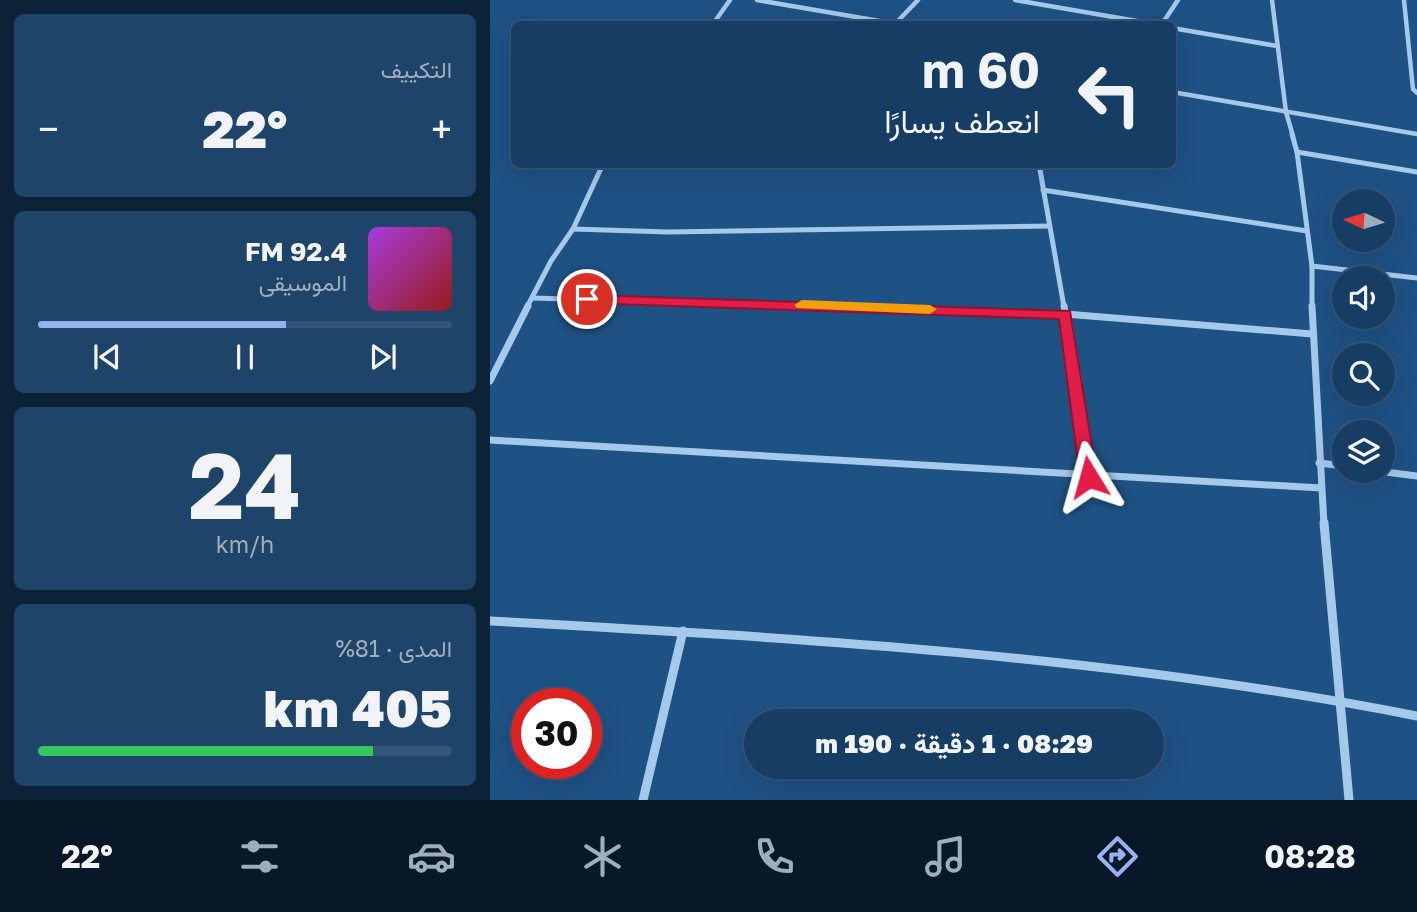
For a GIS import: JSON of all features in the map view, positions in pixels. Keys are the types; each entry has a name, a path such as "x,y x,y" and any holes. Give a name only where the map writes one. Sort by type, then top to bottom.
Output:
{"street":[{"path":"715,21 730,0"},
{"path":"757,0 879,21"},
{"path":"899,21 918,0"},
{"path":"1015,0 1137,21"},
{"path":"1164,21 1178,0"},
{"path":"1272,0 1286,112 1297,152 1312,266 1312,334 1319,463 1349,800"},
{"path":"1404,0 1413,89 1417,93"},
{"path":"1176,29 1277,46"},
{"path":"1409,47 1417,48"},
{"path":"1176,93 1417,134"},
{"path":"1297,152 1417,172"},
{"path":"490,381 551,261 573,229 601,168"},
{"path":"1040,168 1089,477"},
{"path":"1043,190 1307,231"},
{"path":"573,229 668,232 1049,226"},
{"path":"1312,266 1417,278"},
{"path":"532,298 1065,314 1312,334"},
{"path":"490,440 1089,477 1321,488"},
{"path":"1319,463 1332,465"},
{"path":"1395,473 1417,476"},
{"path":"490,621 683,631 1056,661 1341,700 1417,716"},
{"path":"643,800 683,631"}],"slow traffic":[{"path":"802,305 930,309"}],"route":[{"path":"587,299 1065,314 1089,477"}]}
